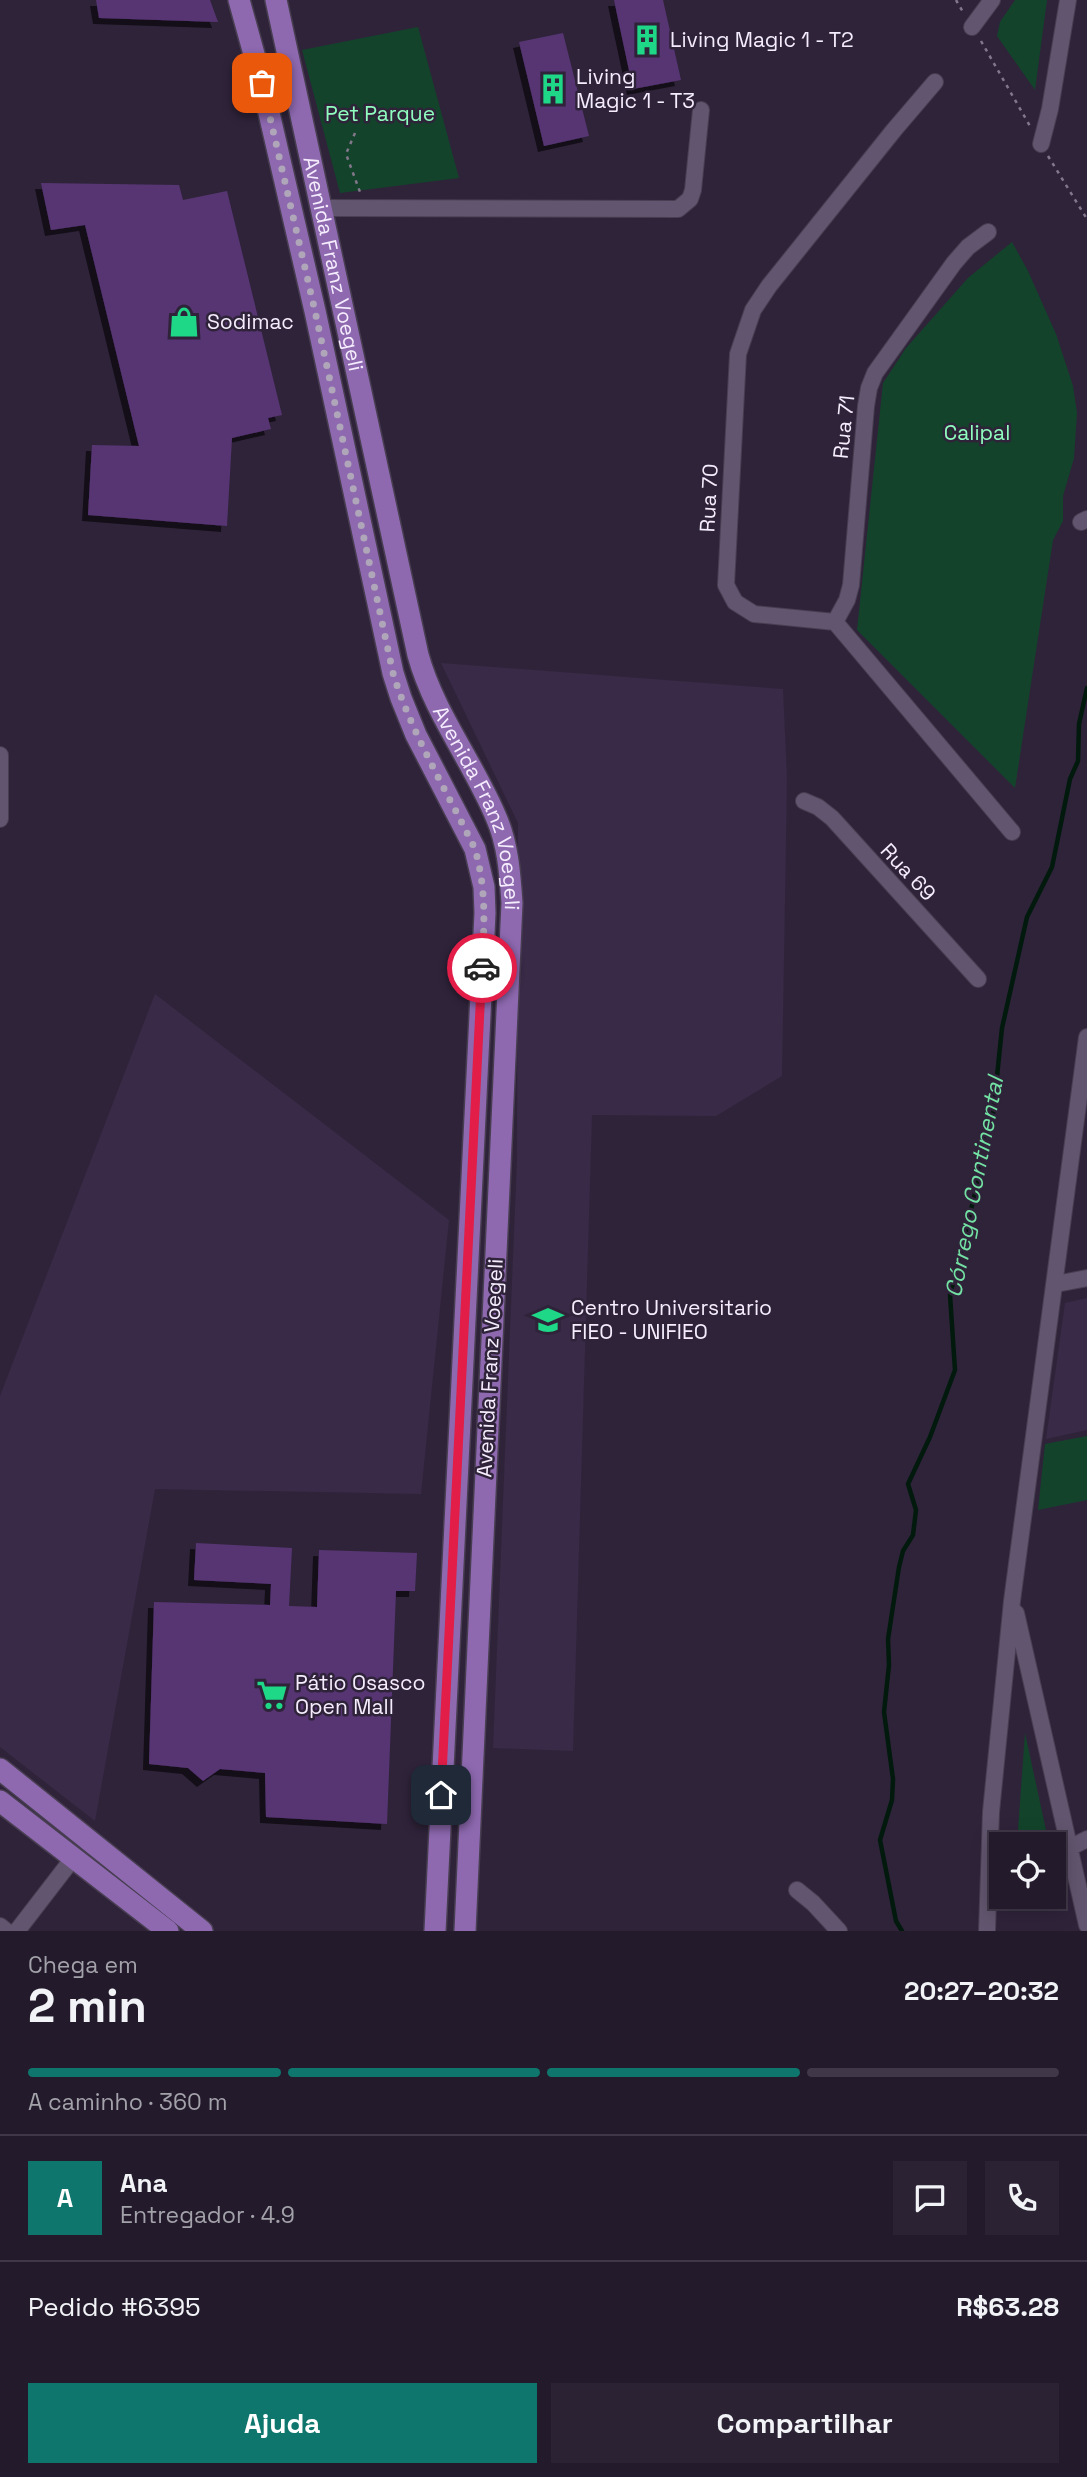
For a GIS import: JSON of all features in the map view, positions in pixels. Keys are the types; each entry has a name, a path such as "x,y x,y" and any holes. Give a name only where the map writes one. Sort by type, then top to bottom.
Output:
{"main road":[{"name":"Avenida Franz Voegeli","path":"239,0 262,83 315,311 401,698 416,735 475,849 484,887 485,913 435,1931"},
{"name":"Avenida Franz Voegeli","path":"276,0 421,665 433,697 491,807 504,841 510,876 512,903 465,1931"},
{"path":"262,83 280,79 296,82"},
{"path":"368,554 378,556 392,569 408,609"},
{"path":"465,828 482,820 491,807"},
{"path":"475,849 504,841"},
{"path":"0,1769 202,1931"},
{"path":"0,1801 168,1931"},
{"path":"436,1904 466,1906"}],"street":[{"path":"972,27 992,0"},
{"path":"1041,144 1050,108 1068,0"},
{"name":"Rua 70","path":"835,622 754,614 744,610 730,595 726,585 738,354 753,310 769,286 935,82"},
{"path":"323,208 678,209 690,199 693,190 701,110"},
{"name":"Rua 71","path":"835,622 848,600 852,585 866,406 872,380 883,358 954,263 968,247 988,232"},
{"path":"835,622 1012,832"},
{"path":"0,755 0,819"},
{"name":"Rua 69","path":"804,802 818,807 832,818 978,979"},
{"path":"992,1832 991,1812 1013,1601 1084,1082 1087,1037"},
{"path":"1056,1284 1087,1278"},
{"path":"1013,1601 1087,1925"},
{"path":"1066,1850 1087,1839"},
{"path":"17,1931 74,1857"},
{"path":"797,1890 839,1931"},
{"path":"988,1931 991,1909"},
{"path":"0,1926 6,1931"}],"path":[{"path":"956,0 1087,219"},
{"path":"355,133 346,154 367,208"}],"shaded area":[{"name":"Centro Universitario FIEO - UNIFIEO","path":"441,663 783,689 787,779 782,1076 716,1116 592,1115 573,1751 493,1748 517,1159 518,823"},
{"path":"155,994 449,1220 421,1494 155,1489 95,1821 0,1747 0,1396"},
{"path":"1087,1298 1087,1430 1046,1439 1065,1303"}],"green space":[{"path":"1015,0 1047,0 1035,90 997,36 1000,22"},
{"name":"Pet Parque","path":"418,27 459,178 340,193 302,50"},
{"name":"Calipal","path":"1012,242 1056,334 1073,386 1077,413 1074,458 1063,496 1063,521 1053,540 1015,788 857,630 883,383 906,348 968,278"},
{"path":"1087,1436 1087,1500 1038,1510 1045,1444"},
{"path":"1025,1733 1046,1830 1018,1832"}],"building":[{"path":"96,0 210,0 218,22 99,18"},
{"name":"Living Magic 1 - T2","path":"614,0 663,0 681,80 633,89"},
{"name":"Living Magic 1 - T3","path":"563,33 589,136 544,146 519,42"},
{"name":"Sodimac","path":"41,183 179,185 183,200 227,191 282,415 268,418 271,429 232,438 227,526 88,515 92,445 139,446 85,225 51,230"},
{"name":"Pátio Osasco Open Mall","path":"196,1543 292,1548 289,1606 317,1607 319,1550 417,1553 415,1591 396,1591 387,1824 266,1817 265,1773 220,1769 203,1781 188,1768 149,1764 154,1602 270,1605 271,1584 194,1580"}],"waterway":[{"name":"Córrego Continental","path":"902,1931 896,1921 880,1840 892,1800 893,1779 884,1712 889,1665 888,1639 899,1567 903,1551 913,1535 916,1510 908,1484 930,1437 955,1370 950,1295 978,1181 979,1147 993,1115 1002,1028 1027,917 1052,867 1070,779 1078,761 1079,724 1087,688"}],"way so far":[{"path":"262,83 315,311 393,673 416,735 465,828 480,867 485,913 482,968"}],"place":[{"name":"Living Magic 1 - T2","path":"647,40"},
{"name":"Living Magic 1 - T3","path":"553,89"},
{"name":"Sodimac","path":"184,322"},
{"name":"Centro Universitario FIEO - UNIFIEO","path":"548,1320"},
{"name":"Pátio Osasco Open Mall","path":"272,1695"}],"route":[{"path":"441,1795 482,968"}]}
